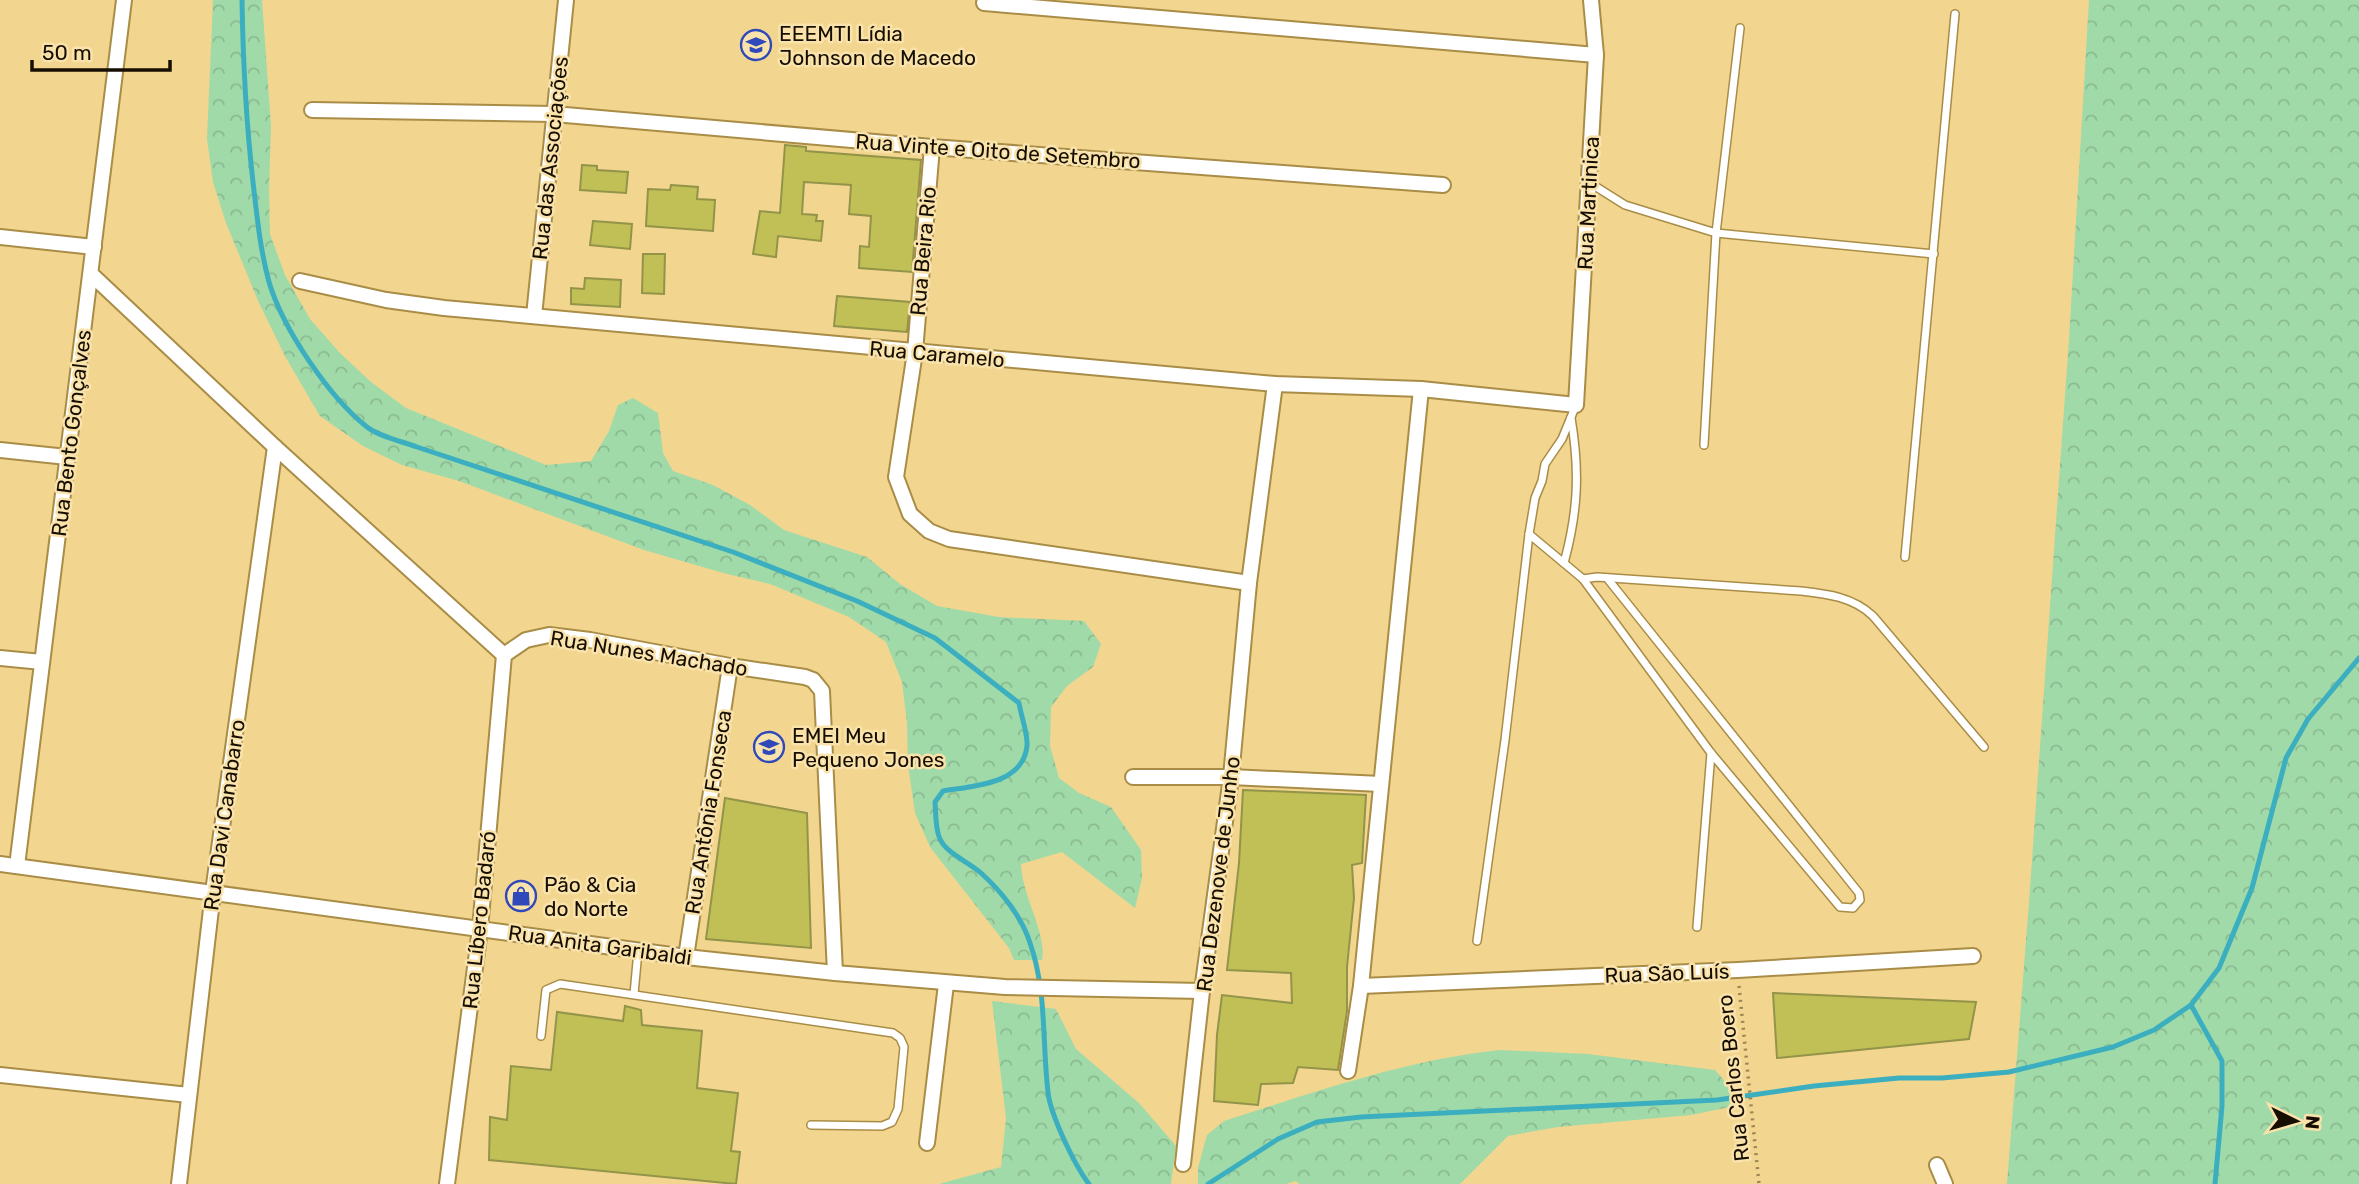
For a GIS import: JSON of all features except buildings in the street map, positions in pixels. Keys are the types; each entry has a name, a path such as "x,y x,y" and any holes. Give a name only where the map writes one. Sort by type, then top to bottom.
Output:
{"street":[{"name":"Rua Bento Gonçalves","path":"17,866 124,0"},
{"name":"Rua das Associações","path":"534,316 566,0"},
{"name":"Rua Martinica","path":"1574,412 1596,55 1591,0"},
{"path":"984,3 1596,55"},
{"name":"Rua Vinte e Oito de Setembro","path":"312,110 554,114 932,147 1443,185"},
{"name":"Rua Beira Rio","path":"932,147 915,352 896,477 910,514 929,531 949,539 1249,583"},
{"path":"0,237 93,247"},
{"path":"91,274 275,447 504,655"},
{"name":"Rua Caramelo","path":"300,281 405,303 1275,384 1420,389 1574,412"},
{"name":"Rua Dezenove de Junho","path":"1183,1164 1202,991 1231,777 1249,583 1275,384"},
{"path":"1348,1071 1361,986 1420,389"},
{"name":"Rua Davi Canabarro","path":"179,1184 213,892 275,447"},
{"path":"0,450 67,457"},
{"name":"Rua Nunes Machado","path":"504,655 526,640 549,635 813,680 822,691 835,973"},
{"name":"Rua Líbero Badaró","path":"447,1184 480,929 504,655"},
{"path":"0,658 42,662"},
{"name":"Rua Antônia Fonseca","path":"686,957 730,666"},
{"path":"1133,777 1231,777 1381,784"},
{"name":"Rua Anita Garibaldi","path":"0,864 638,951 835,973 1005,987 1202,991"},
{"name":"Rua São Luís","path":"1361,986 1738,970 1973,956"},
{"path":"927,1143 946,984"},
{"path":"0,1075 189,1095"},
{"path":"1937,1165 1945,1184"}],"lane":[{"path":"1905,557 1955,14"},
{"path":"1704,444 1716,233 1740,28"},
{"path":"1590,183 1625,205 1716,233 1934,254"},
{"path":"1478,941 1535,498 1545,464 1562,439 1574,412"},
{"path":"1564,563 1570,541 1578,482 1574,412"},
{"path":"1529,534 1583,579 1711,752 1840,907 1848,909 1858,904 1859,893 1607,578"},
{"path":"1583,579 1607,578 1801,591 1846,598 1864,607 1873,616 1984,747"},
{"path":"1697,927 1711,752"},
{"path":"634,994 638,951"},
{"path":"541,1036 546,989 560,984 893,1033 900,1038 904,1047 903,1059 898,1109 892,1122 882,1126 811,1125"}],"path":[{"name":"Rua Carlos Boero","path":"1738,970 1759,1184"}],"green space":[{"path":"213,0 262,0 271,126 270,234 285,275 310,319 339,352 371,382 406,408 546,465 591,461 609,431 618,405 633,398 658,413 663,453 673,471 713,485 750,505 784,530 867,557 900,584 937,606 999,617 1084,621 1101,644 1093,667 1067,686 1051,707 1050,746 1059,778 1079,793 1111,807 1141,850 1142,878 1135,908 1062,852 1021,864 1025,889 1043,949 1042,960 1014,960 1009,948 930,847 915,813 908,765 902,682 886,642 849,617 770,584 644,550 459,481 402,465 363,446 320,416 286,358 259,303 226,223 213,182 207,139"},
{"path":"2089,0 2359,0 2359,1184 2007,1184 2069,339"},
{"path":"992,1001 1056,1009 1076,1049 1139,1103 1176,1146 1171,1184 939,1184 1001,1167 1006,1118"},
{"path":"1500,1050 1588,1054 1715,1070 1731,1088 1730,1107 1691,1115 1558,1127 1508,1136 1460,1184 1299,1184 1296,1181 1286,1184 1198,1184 1198,1168 1207,1135 1224,1121 1395,1069"}],"waterway":[{"path":"242,0 245,91 251,159 259,232 269,282 296,341 323,380 352,414 367,427 384,436 733,552 857,601 935,638 1019,703 1027,741 1023,759 1016,769 994,781 943,791 935,802 936,826 943,844 996,888 1010,905 1026,933 1039,980 1050,1102 1064,1140 1089,1184"},
{"path":"1208,1184 1278,1139 1317,1122 1361,1117 1717,1100 1814,1086 2009,1072 2113,1047 2154,1030 2191,1005 2219,968 2252,888 2286,758 2308,719 2359,658"},
{"path":"2191,1005 2222,1061 2222,1106 2215,1184"}],"place":[{"name":"EEEMTI Lídia Johnson de Macedo","path":"756,45"},
{"name":"EMEI Meu Pequeno Jones","path":"769,747"},
{"name":"Pão & Cia do Norte","path":"521,896"}]}
